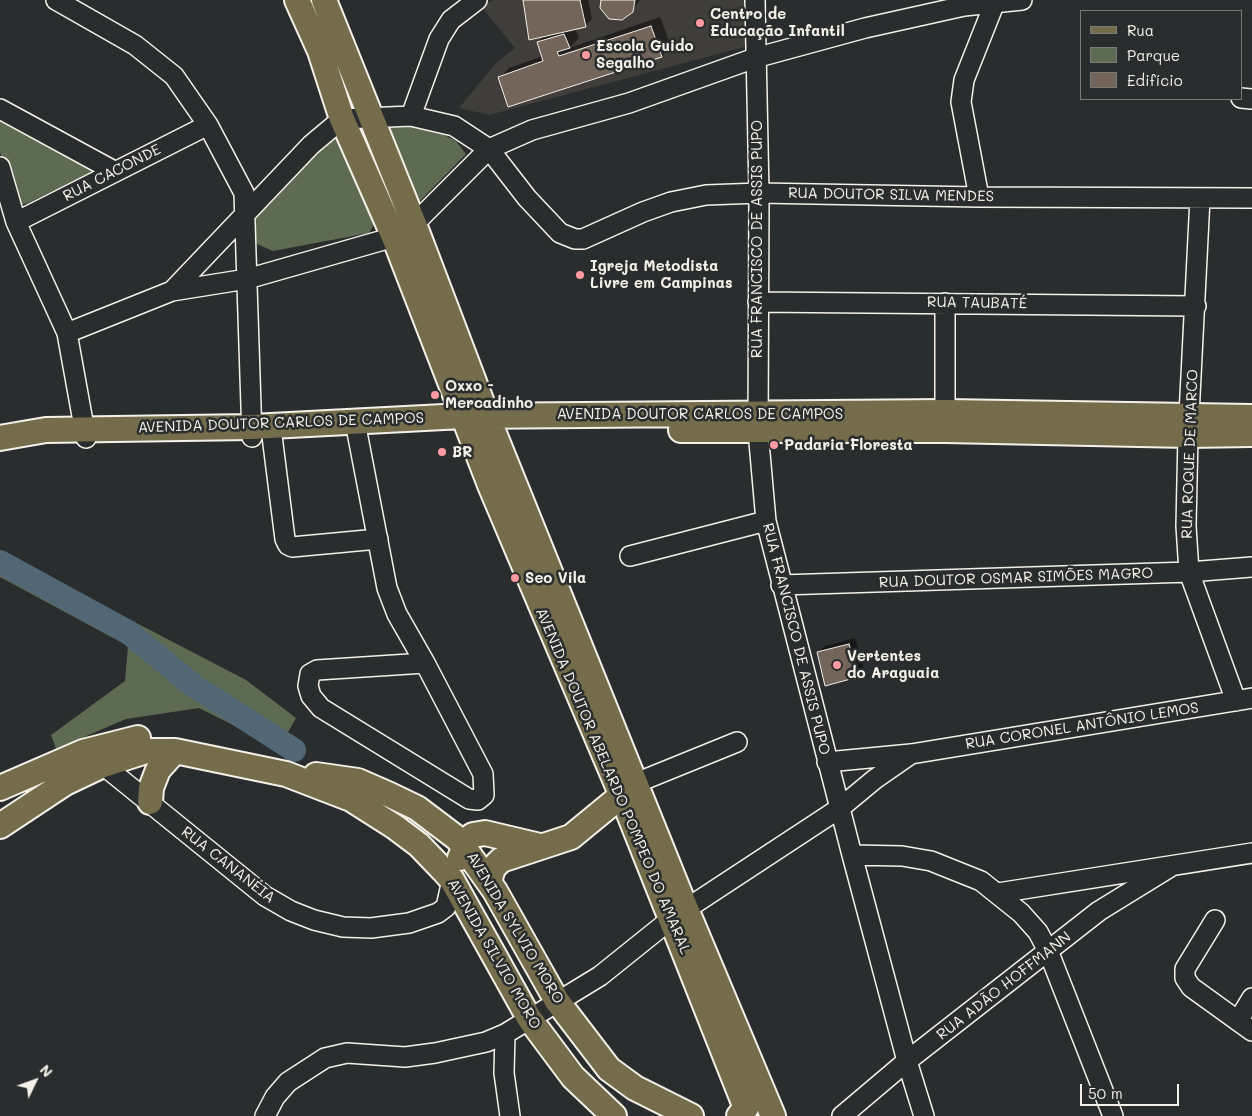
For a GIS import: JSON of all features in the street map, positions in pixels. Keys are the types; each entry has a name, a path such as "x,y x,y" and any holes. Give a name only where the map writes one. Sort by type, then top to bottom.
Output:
{"main road":[{"name":"AVENIDA DOUTOR ABELARDO POMPEO DO AMARAL","path":"297,0 320,51 342,120 478,422 679,914 772,1116"},
{"name":"AVENIDA DOUTOR ABELARDO POMPEO DO AMARAL","path":"324,0 414,224 478,422"},
{"name":"AVENIDA DOUTOR CARLOS DE CAMPOS","path":"1189,426 1252,417"},
{"name":"AVENIDA DOUTOR CARLOS DE CAMPOS","path":"258,433 478,422 945,421 1189,426 1252,434"},
{"name":"AVENIDA DOUTOR CARLOS DE CAMPOS","path":"0,438 46,430 86,434 357,432 478,422"},
{"name":"AVENIDA DOUTOR CARLOS DE CAMPOS","path":"0,446 86,434"},
{"path":"0,788 42,769 99,757 132,739 174,737 191,742 214,758"},
{"name":"AVENIDA SILVIO MORO","path":"8,820 66,783 99,757 146,751 175,751 286,774 351,799 381,817 418,845 452,880 529,1018 573,1077 614,1116"},
{"path":"150,802 151,788 156,775 164,762 175,751"},
{"name":"AVENIDA SYLVIO MORO","path":"286,774 324,775 358,782 417,808 441,824 465,846 489,882 557,1001 609,1069 635,1088 691,1116"},
{"path":"489,882 493,868 501,860 514,853 541,847 571,837 629,790"},
{"path":"452,880 465,846 473,835 485,833 532,843 541,847"},
{"name":"AVENIDA DOUTOR ABELARDO POMPEO DO AMARAL","path":"679,914 742,1112"}],"street":[{"path":"56,0 134,45 174,76 208,125 244,193 247,279 258,433 288,545 292,547 378,539"},
{"path":"411,116 439,39 451,20 477,0"},
{"name":"RUA FRANCISCO DE ASSIS PUPO","path":"755,0 758,193 758,422 766,521 827,762 907,1061 924,1116"},
{"path":"67,333 172,291 247,279 394,237 414,224 489,149 532,130 629,103 755,58 916,16 995,2 1022,0"},
{"path":"980,197 961,102 964,80 995,2"},
{"path":"0,109 114,171"},
{"name":"RUA DOUTOR SILVA MENDES","path":"342,120 411,116 429,118 454,126 489,149 527,198 560,233 576,239 583,239 643,212 671,202 706,195 758,193 980,197 1252,198"},
{"path":"172,291 311,145 342,120"},
{"name":"RUA CACONDE","path":"16,222 208,125"},
{"path":"0,167 16,222 67,333 86,434"},
{"name":"RUA ROQUE DE MARCO","path":"1200,198 1186,526 1189,572 1244,699"},
{"name":"RUA TAUBATÉ","path":"758,302 1196,306"},
{"path":"945,421 946,303"},
{"path":"357,432 387,588 397,614 425,663 483,774 484,795 478,800 469,799 321,708 311,696 308,686 310,674 317,670 425,663"},
{"path":"630,556 766,521"},
{"name":"RUA DOUTOR OSMAR SIMÕES MAGRO","path":"781,585 1189,572 1252,567"},
{"name":"RUA CORONEL ANTÔNIO LEMOS","path":"827,762 911,754 1244,699"},
{"path":"629,790 737,742"},
{"name":"RUA CORONEL ANTÔNIO LEMOS","path":"265,1116 275,1097 288,1082 325,1058 347,1053 405,1056 435,1053 486,1042 505,1034 600,976 679,914 840,808 875,779 911,754"},
{"name":"RUA CANANÉIA","path":"99,757 150,802 265,896 291,911 343,927 371,928 409,923 438,913 446,907 452,880"},
{"path":"0,835 8,820"},
{"name":"RUA ADÃO HOFFMANN","path":"998,893 1252,853"},
{"path":"852,855 902,856 931,861 981,881 1021,913 1038,932 1049,953 1113,1116"},
{"name":"RUA ADÃO HOFFMANN","path":"842,1116 907,1061 1049,953 1099,912 1172,866"},
{"path":"1215,920 1185,969 1190,987 1245,1026 1252,998"},
{"path":"505,1034 504,1073 510,1116"},
{"path":"742,1112 772,1116"}],"shaded area":[{"name":"Escola Guido Segalho","path":"493,0 744,0 748,46 489,115 459,108 497,62 515,48 481,6"}],"green space":[{"path":"0,114 88,161 92,172 28,203 16,206 0,152"},
{"path":"410,126 444,135 456,141 466,154 419,202 409,202 378,128"},
{"path":"332,134 338,135 375,222 369,233 273,251 257,244 252,232 256,210"},
{"path":"0,552 246,680 296,718 279,748 199,708 126,719 56,749 51,735 125,681 128,646 0,577"}],"building":[{"path":"523,0 580,0 586,27 529,40"},
{"path":"601,0 635,0 633,12 622,20 609,19 600,8"},
{"path":"651,26 662,57 508,107 498,77 543,61 537,42 564,34 570,48 557,52 559,56"},
{"name":"Vertentes do Araguaia","path":"849,644 858,677 825,686 817,652"}],"waterway":[{"path":"0,562 128,632 194,686 294,750"}],"place":[{"name":"Centro de Educação Infantil","path":"700,23"},
{"name":"Escola Guido Segalho","path":"586,55"},
{"name":"Igreja Metodista Livre em Campinas","path":"580,275"},
{"name":"Oxxo - Mercadinho","path":"435,395"},
{"name":"Padaria Floresta","path":"774,445"},
{"name":"BR","path":"442,452"},
{"name":"Seo Vila","path":"515,578"},
{"name":"Vertentes do Araguaia","path":"837,665"}]}
